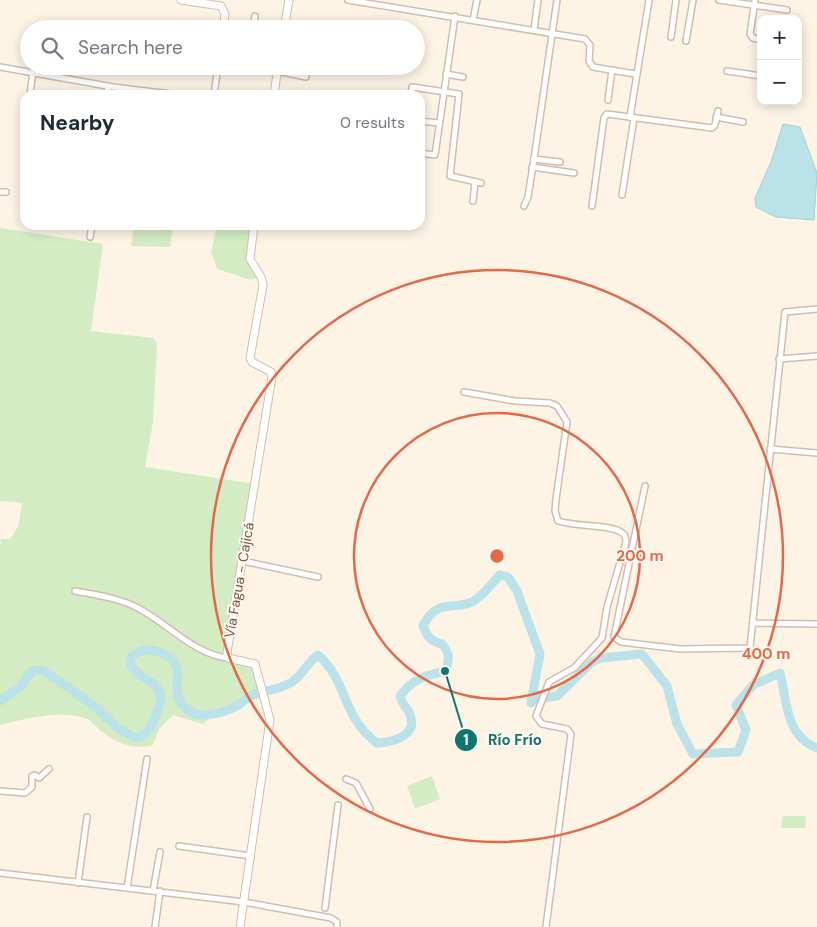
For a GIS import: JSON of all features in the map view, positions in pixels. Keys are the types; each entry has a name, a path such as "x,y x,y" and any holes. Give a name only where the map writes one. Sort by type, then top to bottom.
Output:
{"street":[{"path":"181,0 221,6 225,14 224,20"},
{"path":"286,20 289,0"},
{"path":"348,0 455,16 588,40 590,45 590,64 635,74"},
{"path":"474,20 477,0"},
{"path":"534,30 538,0"},
{"path":"524,206 528,197 557,0"},
{"path":"622,195 632,118 635,74 649,0"},
{"path":"671,38 676,0"},
{"path":"686,41 693,0"},
{"path":"719,0 755,3 788,10"},
{"path":"755,3 750,34 753,38 757,39"},
{"path":"254,20 255,16"},
{"path":"425,154 435,155 455,16"},
{"path":"0,67 20,69"},
{"path":"608,100 612,70"},
{"path":"727,71 757,75"},
{"path":"446,74 463,77"},
{"path":"31,90 32,75"},
{"path":"52,75 134,90"},
{"path":"215,90 217,75"},
{"path":"275,90 277,75"},
{"path":"299,75 306,77"},
{"path":"412,90 412,87 456,92 460,97 450,176 478,182 473,201"},
{"path":"592,206 604,118 607,114 712,128 715,125 717,114 743,122"},
{"path":"425,121 439,123"},
{"path":"534,159 560,162"},
{"path":"532,166 574,172"},
{"path":"90,236 91,230"},
{"name":"Vía Fagua - Cajicá","path":"240,927 270,720 255,664 228,658 227,653 272,377 271,372 252,362 250,358 263,285 250,259 253,230"},
{"path":"645,486 614,633 617,641 680,649 750,648 785,312 817,309"},
{"path":"779,359 817,356"},
{"path":"464,392 550,403 557,406 567,422 556,499 555,511 558,521 571,525 613,529 622,532 626,536 626,542 607,606 602,638 574,668 549,682 536,716 542,724 570,731 553,851 546,927"},
{"path":"770,449 817,453"},
{"path":"243,561 318,577"},
{"path":"76,591 115,599 138,608 212,655 228,658"},
{"path":"753,623 817,624"},
{"path":"127,888 147,759"},
{"path":"0,791 22,794 32,787 32,776 35,775 38,778 49,768"},
{"path":"346,779 356,783 370,809"},
{"path":"325,908 338,805"},
{"path":"78,884 87,817"},
{"path":"179,846 251,856"},
{"path":"153,890 160,852"},
{"path":"0,873 78,884 153,890 244,902 331,918 337,922 337,927"},
{"path":"155,927 160,891"}],"green space":[{"path":"0,228 103,244 91,331 153,338 157,343 153,422 145,467 255,484 228,658 252,662 260,693 249,697 233,708 218,712 203,724 173,715 159,729 153,745 139,747 118,742 106,735 87,719 75,716 42,716 0,725 0,549 1,539 10,539 18,527 22,503 0,501"},
{"path":"133,230 172,230 170,247 131,246"},
{"path":"216,230 253,230 250,259 261,277 251,280 217,269 211,252"},
{"path":"432,776 440,799 415,809 407,786"},
{"path":"783,816 806,816 805,828 781,828"}],"water":[{"path":"783,124 800,127 817,173 814,220 776,217 756,207 755,198 771,162"}],"waterway":[{"path":"0,701 21,686 32,671 43,670 93,705 119,729 136,738 151,727 160,704 161,695 154,684 142,676 130,664 131,657 140,651 156,651 168,656 175,663 178,695 181,703 189,711 199,715 228,710 236,707 253,695 288,684 296,679 318,655 335,676 351,711 366,733 377,743 390,741 403,736 411,727 409,712 400,696 415,681 431,674 445,671 448,664 448,654 445,648 442,644 430,638 423,626 434,611 440,608 467,604 474,601 500,575 508,577 517,591 540,654 531,703 537,695 543,698 557,696 592,662 601,658 642,654 667,686 677,724 693,754 738,752 746,730 736,705 753,685 780,673 786,705 793,726 799,735 817,748"}],"place":[{"name":"Río Frío","path":"445,671"}]}
